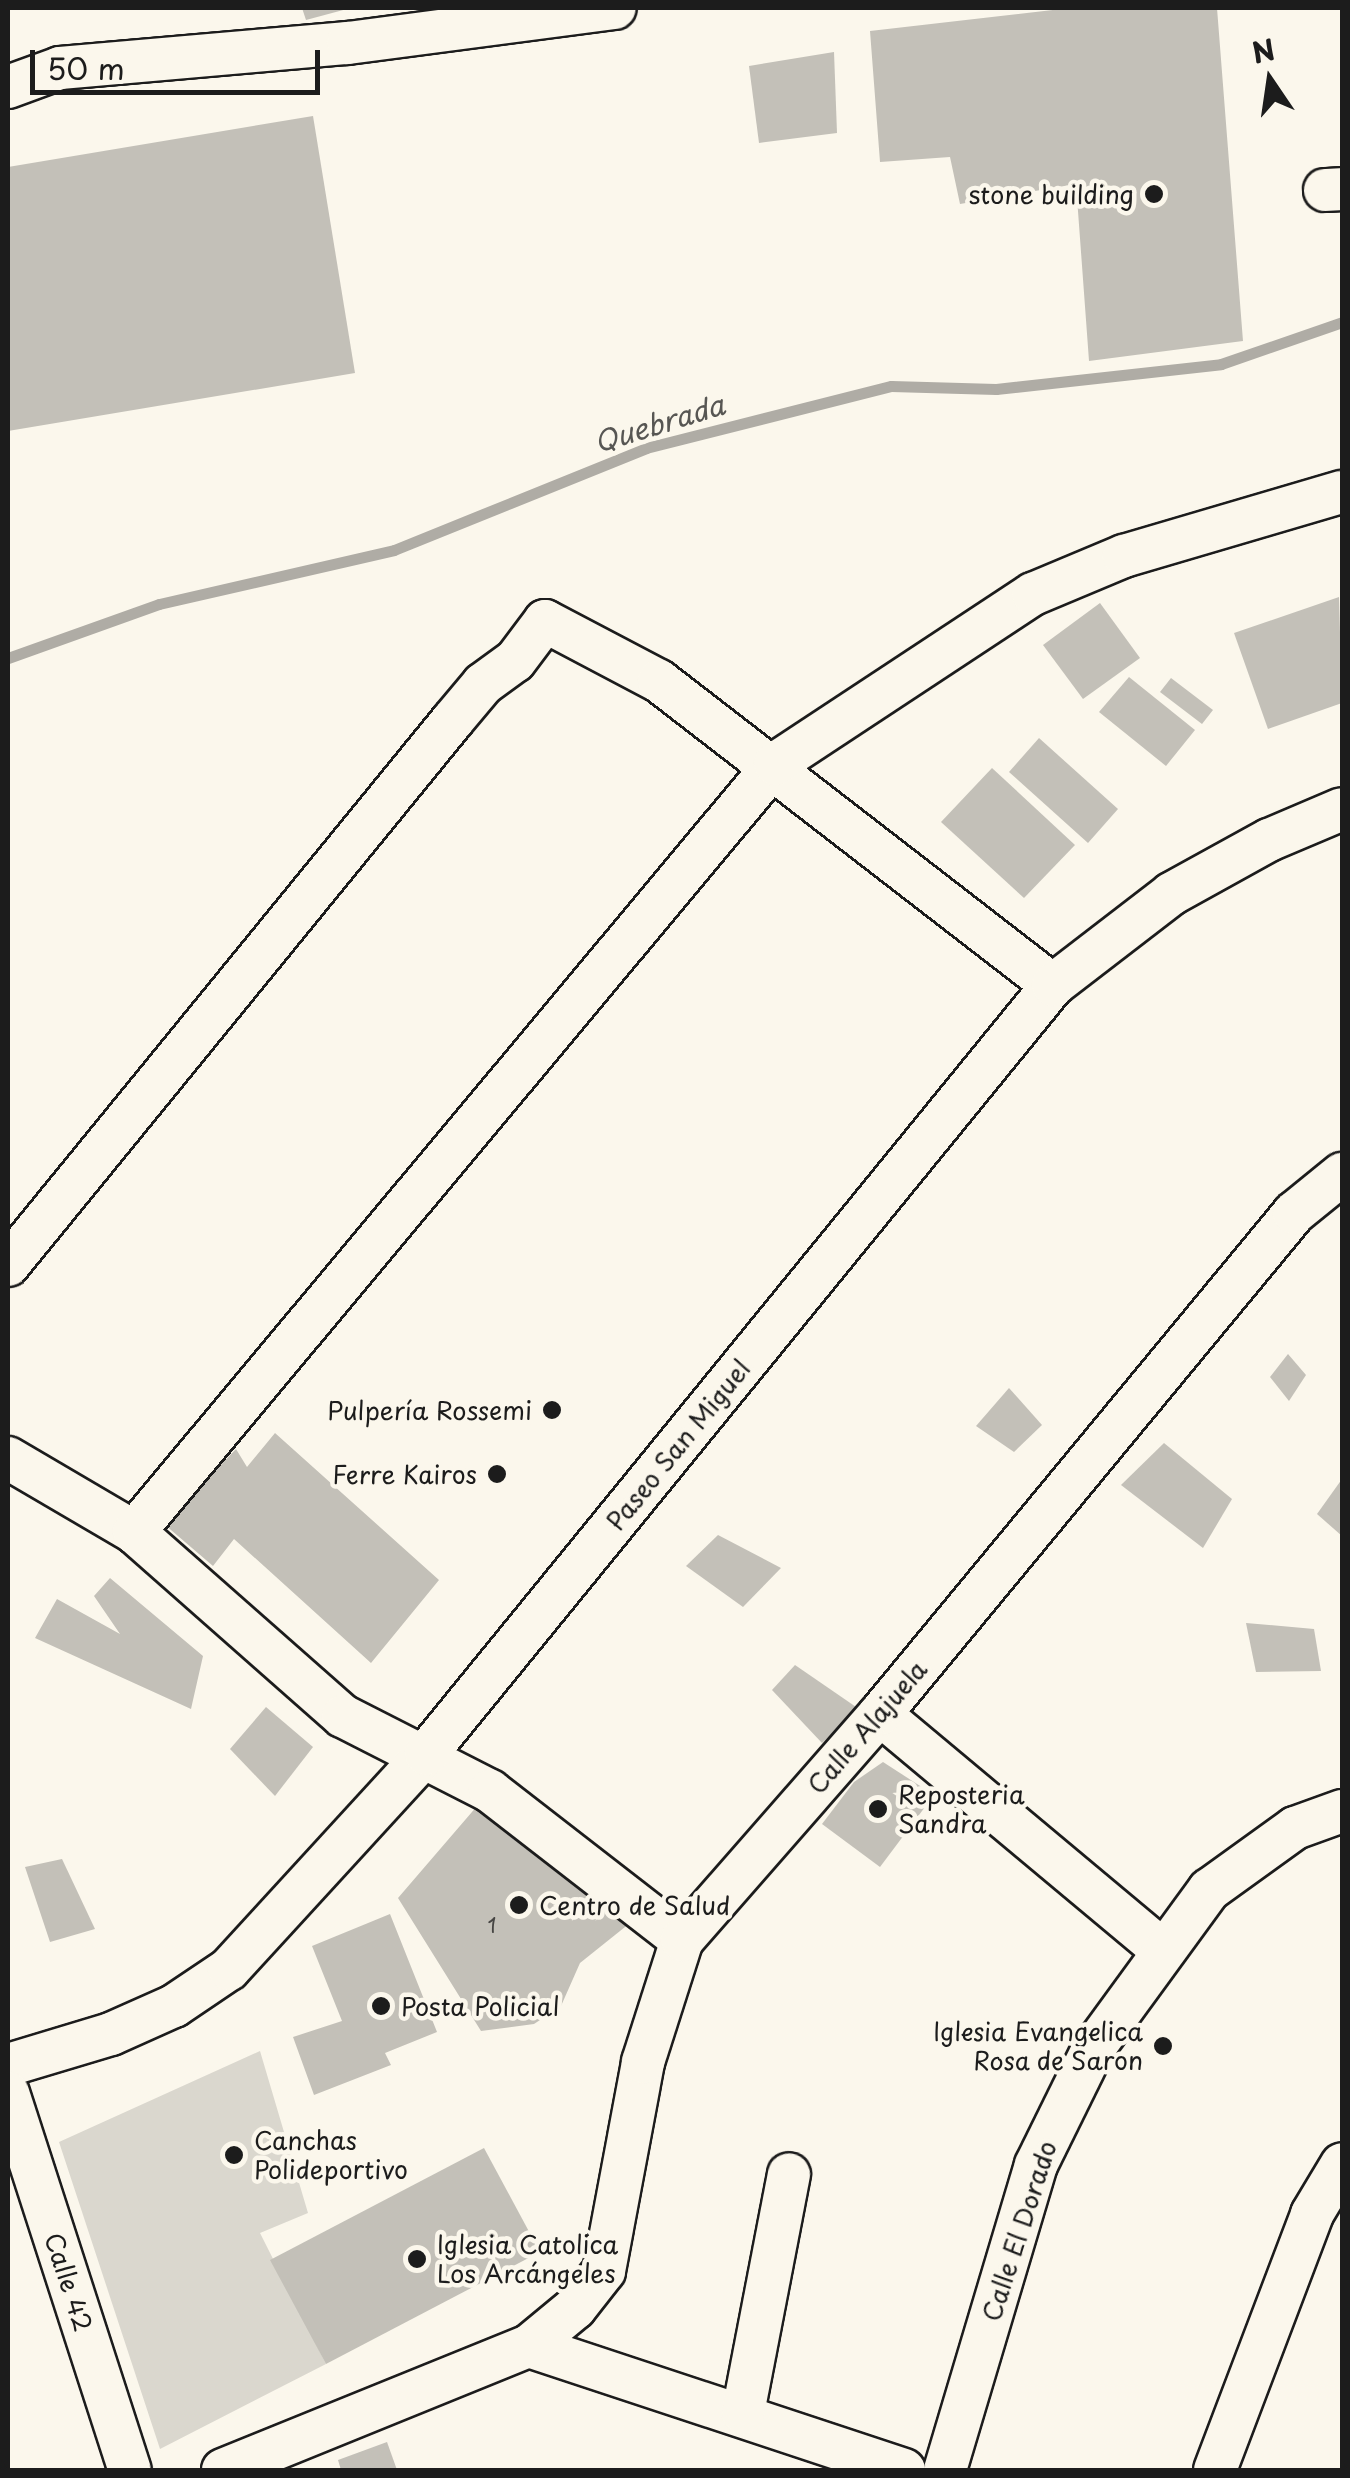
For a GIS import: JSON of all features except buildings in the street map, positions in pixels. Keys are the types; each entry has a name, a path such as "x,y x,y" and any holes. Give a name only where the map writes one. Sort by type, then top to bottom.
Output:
{"street":[{"path":"8,87 60,68 475,18 616,8"},
{"path":"134,1532 774,764 1032,594 1124,556 1342,492"},
{"path":"8,1266 452,720 483,684 515,661 545,621 659,680 774,764 1054,985"},
{"name":"Paseo San Miguel","path":"8,2065 142,2020 228,1969 426,1754 1054,985 1171,894 1269,840 1342,809"},
{"name":"Calle Alajuela","path":"223,2470 529,2346 575,2308 604,2271 643,2062 682,1940 880,1714 1294,1213 1342,1174"},
{"path":"8,1458 134,1532 343,1716 426,1754 490,1791 682,1940"},
{"path":"880,1714 1160,1949"},
{"name":"Calle El Dorado","path":"944,2470 1036,2165 1092,2049 1160,1949 1209,1890 1295,1828 1342,1811"},
{"name":"Calle 42","path":"8,2093 130,2470"},
{"path":"1214,2470 1312,2214 1342,2164"},
{"path":"743,2413 789,2174"},
{"path":"529,2346 743,2413 904,2470"}],"shaded area":[{"path":"260,2051 308,2213 260,2233 326,2364 160,2449 59,2142"}],"waterway":[{"name":"Quebrada","path":"8,658 159,604 394,550 646,448 891,386 996,389 1221,364 1342,322"}],"place":[{"name":"stone building","path":"1154,194"},
{"name":"Pulpería Rossemi","path":"552,1410"},
{"name":"Ferre Kairos","path":"497,1474"},
{"name":"Reposteria Sandra","path":"878,1809"},
{"name":"Centro de Salud","path":"519,1905"},
{"name":"Posta Policial","path":"381,2006"},
{"name":"Iglesia Evangelica Rosa de Saron","path":"1163,2046"},
{"name":"Canchas Polideportivo","path":"234,2155"},
{"name":"Iglesia Catolica Los Arcángeles","path":"417,2259"}]}
